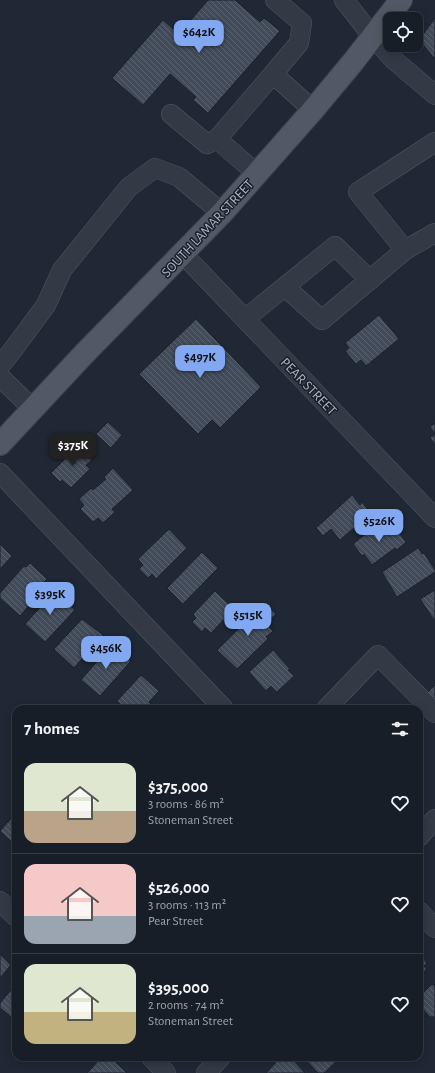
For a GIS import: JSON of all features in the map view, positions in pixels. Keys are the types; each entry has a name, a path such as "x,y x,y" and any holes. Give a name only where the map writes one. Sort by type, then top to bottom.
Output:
{"main road":[{"name":"SOUTH LAMAR STREET","path":"0,444 84,354 222,213 313,110 374,37 401,0"}],"street":[{"path":"171,114 207,144 217,139 299,43 302,23 276,0"},
{"path":"344,0 394,60 435,95"},
{"path":"273,74 313,110"},
{"path":"217,139 257,174"},
{"path":"405,250 358,192 435,142"},
{"path":"0,366 46,304 62,270 129,187 139,179 155,168 179,177 222,213"},
{"path":"285,287 322,320 405,250 435,232"},
{"path":"245,319 335,246 370,280"},
{"name":"PEAR STREET","path":"183,254 435,518"},
{"path":"0,377 33,409"},
{"path":"0,473 220,705"},
{"path":"330,705 378,655 435,714"},
{"path":"423,832 435,819"},
{"path":"0,901 12,914"},
{"path":"423,915 435,928"},
{"path":"155,1061 166,1073"},
{"path":"206,1073 217,1061"}],"building":[{"path":"208,0 235,0 260,22 264,18 280,31 208,113 193,100 196,97 170,74 143,105 112,78 163,20 179,34"},
{"path":"435,18 435,59 423,45 423,34"},
{"path":"379,315 399,339 366,366 361,360 356,364 345,351 349,348 345,343"},
{"path":"196,319 261,387 220,428 212,420 198,434 139,374"},
{"path":"108,422 122,435 111,448 96,434"},
{"path":"435,423 435,434 430,427"},
{"path":"435,434 435,445 430,438"},
{"path":"79,447 85,453 88,450 91,454 89,457 92,460 86,465 90,469 71,488 62,480 60,482 51,473 65,459 62,456 70,449 74,452"},
{"path":"113,468 133,490 112,509 115,512 103,523 98,518 93,522 80,509 84,505 79,499 91,488 93,490 106,479 104,477"},
{"path":"352,495 360,505 362,502 371,513 340,540 331,529 323,536 316,528"},
{"path":"385,521 394,533 397,530 406,542 397,550 395,548 372,565 364,554 362,556 353,544 379,523 381,525"},
{"path":"169,529 187,548 156,579 152,574 148,578 139,569 143,565 138,559"},
{"path":"0,544 12,556 0,569"},
{"path":"418,548 422,554 424,553 435,572 397,597 382,572"},
{"path":"202,552 218,568 183,604 167,588"},
{"path":"30,563 47,579 43,583 46,586 20,616 0,598 0,593 24,566 26,567"},
{"path":"56,590 75,610 45,642 25,624"},
{"path":"435,590 435,620 434,620 420,599"},
{"path":"215,591 234,609 211,633 205,628 202,632 192,622 196,618 193,614"},
{"path":"265,603 276,614 266,624 273,631 266,637 268,639 237,669 217,650"},
{"path":"82,619 103,635 74,668 54,649"},
{"path":"111,645 131,661 100,696 81,680"},
{"path":"273,650 290,669 288,670 294,676 277,692 271,686 266,691 249,672"},
{"path":"141,675 159,691 149,702 152,705 122,705 117,701"},
{"path":"435,685 435,700 427,693"},
{"path":"12,818 12,842 0,831"},
{"path":"0,954 11,965 0,978"},
{"path":"423,958 427,963 424,966 427,969 423,972"},
{"path":"432,984 435,987 434,1017 430,1017 423,1009 423,993"},
{"path":"12,989 12,1018 0,1008 0,1003"},
{"path":"98,1061 114,1061 127,1073 87,1073"},
{"path":"277,1061 294,1061 305,1073 266,1073"},
{"path":"307,1061 337,1061 324,1073 318,1073"}]}
